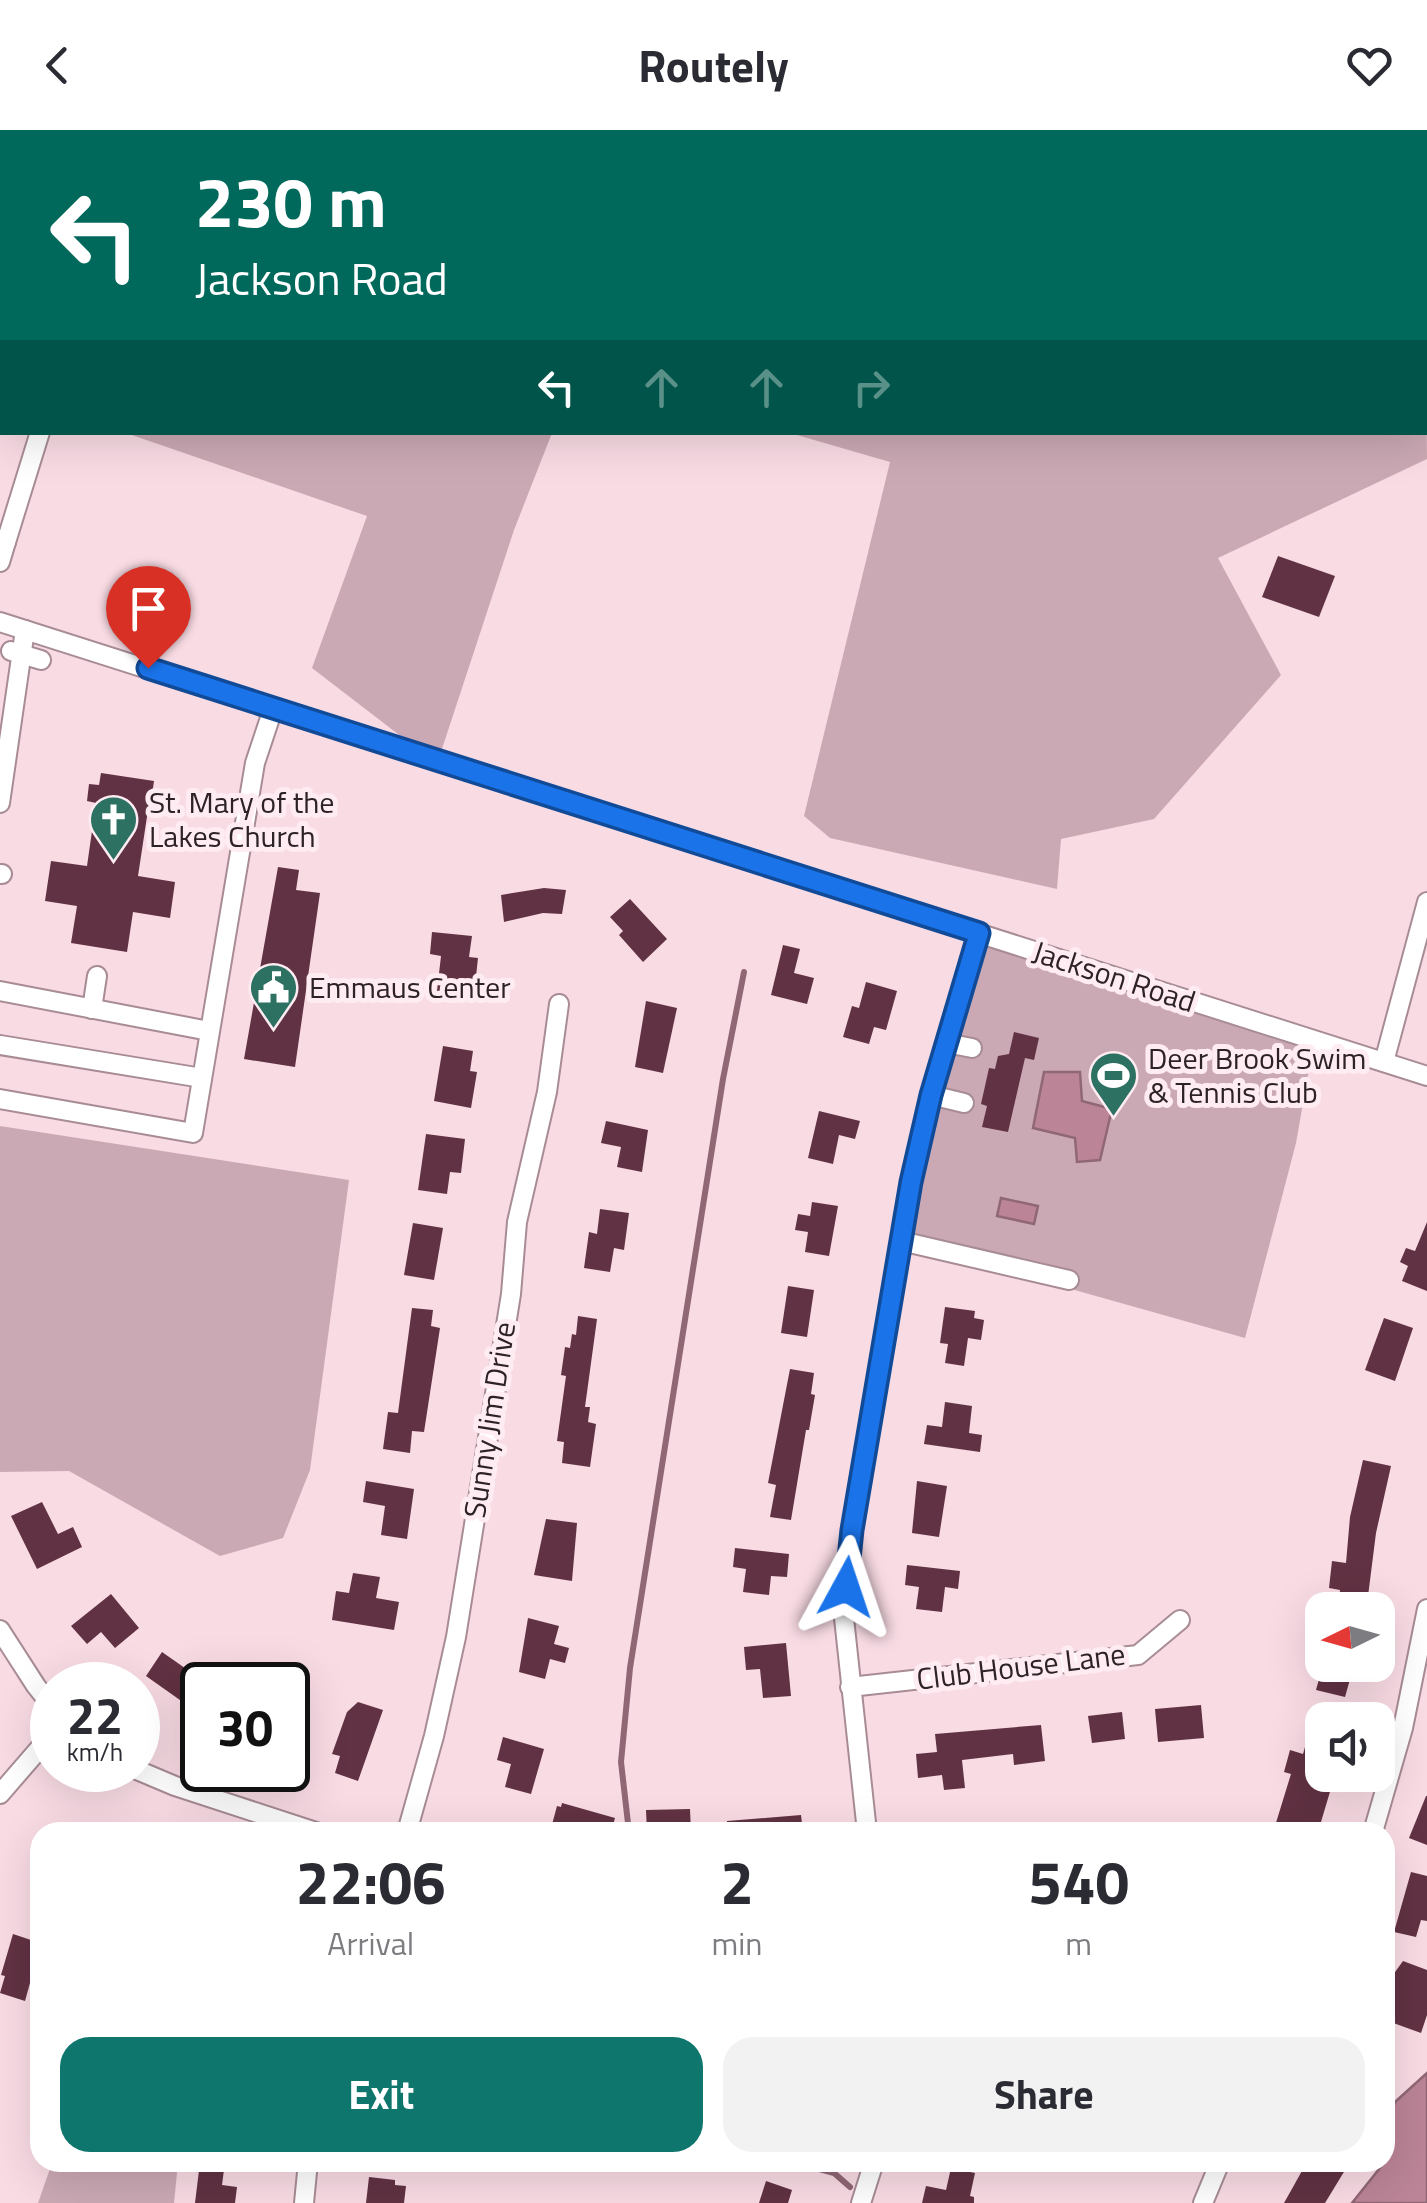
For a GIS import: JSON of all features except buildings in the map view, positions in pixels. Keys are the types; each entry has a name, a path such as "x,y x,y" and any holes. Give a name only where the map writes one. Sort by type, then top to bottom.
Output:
{"street":[{"path":"0,562 3,540 39,435"},
{"name":"Jackson Road","path":"0,622 1427,1076"},
{"path":"0,802 7,781 26,655 26,630"},
{"path":"0,1100 192,1132 243,875 255,764 274,708"},
{"path":"1384,1062 1427,902"},
{"path":"866,1822 844,1618 848,1559 901,1241 931,1095 979,933"},
{"path":"92,1009 97,976"},
{"path":"0,992 209,1031"},
{"name":"Sunny Jim Drive","path":"410,1822 456,1637 510,1294 517,1222 548,1092 560,1004"},
{"path":"946,1043 972,1048"},
{"path":"0,1045 202,1078"},
{"path":"931,1095 964,1103"},
{"path":"901,1241 1069,1280"},
{"path":"1376,1822 1398,1749 1427,1609"},
{"name":"Club House Lane","path":"850,1687 1138,1655 1180,1620"},
{"path":"0,1630 30,1677"},
{"path":"0,1794 30,1759"},
{"path":"160,1780 285,1822"},
{"path":"304,2203 307,2172"},
{"path":"861,2203 871,2172"},
{"path":"1204,2203 1216,2172"}],"shaded area":[{"path":"132,435 551,435 514,530 437,764 312,668 367,516"},
{"path":"797,435 1427,435 1427,459 1218,558 1281,675 1154,819 1061,839 1057,889 830,838 804,816 890,462"},
{"name":"Deer Brook Swim & Tennis Club","path":"979,933 1314,1041 1296,1143 1245,1338 901,1241"},
{"path":"1044,1072 1080,1072 1082,1101 1112,1109 1100,1160 1077,1162 1075,1138 1033,1128"},
{"path":"0,1126 349,1180 310,1470 283,1538 220,1556 69,1471 0,1472"},
{"path":"1001,1198 1038,1206 1034,1224 997,1216"},
{"path":"1427,2073 1427,2203 1352,2203 1377,2172 1395,2172 1396,2101"},
{"path":"49,2172 177,2172 174,2203 38,2203"}],"waterway":[{"path":"628,1822 621,1762 630,1668 723,1079 744,972"},
{"path":"830,2172 850,2187"}],"place":[{"name":"St. Mary of the Lakes Church","path":"114,862"},
{"name":"Emmaus Center","path":"274,1030"},
{"name":"Deer Brook Swim & Tennis Club","path":"1113,1118"}],"route":[{"path":"148,668 979,933 931,1095 911,1182 852,1530 846,1587"}]}
